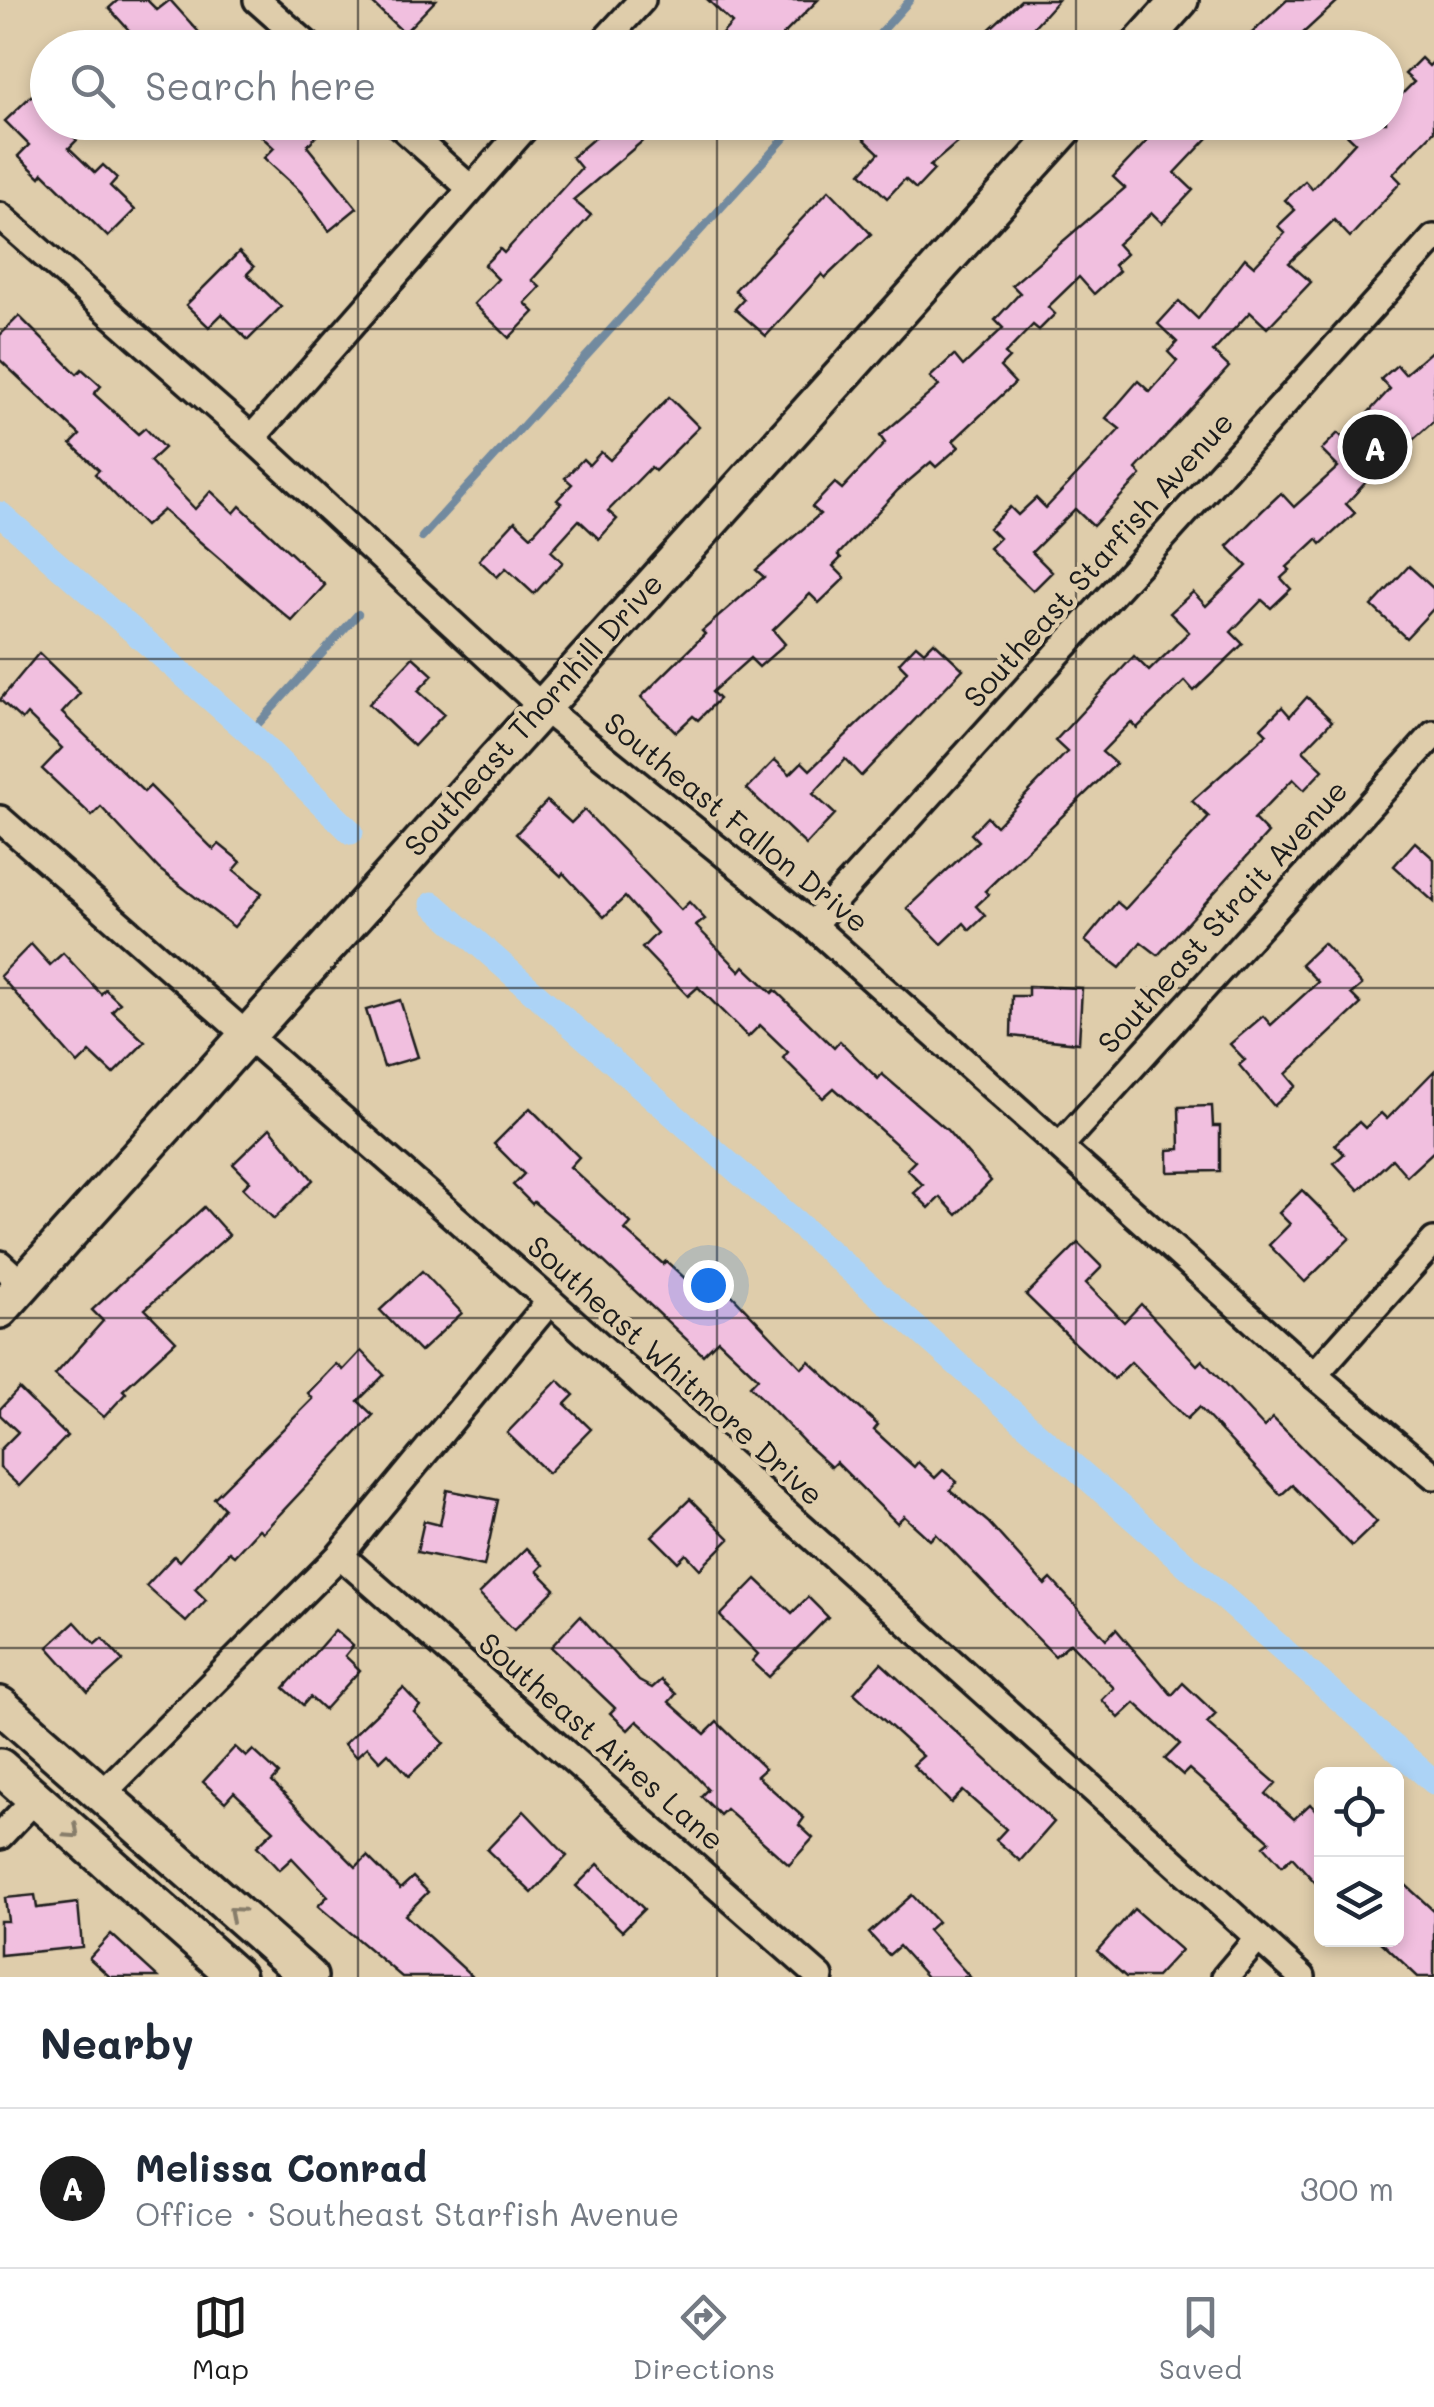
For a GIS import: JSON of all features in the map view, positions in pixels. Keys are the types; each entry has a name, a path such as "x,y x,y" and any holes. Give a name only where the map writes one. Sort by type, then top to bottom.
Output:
{"street":[{"path":"258,0 291,30"},
{"path":"614,30 642,0"},
{"path":"1153,30 1180,0"},
{"path":"416,140 470,188"},
{"path":"252,438 514,140"},
{"name":"Southeast Thornhill Drive","path":"8,1286 246,1036 1054,140"},
{"name":"Southeast Fallon Drive","path":"0,216 252,438 542,706 812,925 1314,1375 1434,1476"},
{"name":"Southeast Starfish Avenue","path":"812,925 1434,238"},
{"name":"Southeast Strait Avenue","path":"1061,1145 1434,734"},
{"name":"Southeast Whitmore Drive","path":"0,818 550,1301 1302,1977"},
{"path":"1314,1375 1434,1241"},
{"path":"101,1795 340,1555 550,1301"},
{"name":"Southeast Aires Lane","path":"340,1555 820,1977"},
{"path":"0,1705 309,1977"},
{"path":"0,1768 237,1977"},
{"path":"0,1836 35,1798"},
{"path":"1225,1977 1258,1938"}],"building":[{"path":"118,0 147,0 157,10 170,0 197,30 129,30 109,8"},
{"path":"369,0 436,0 407,30 401,30"},
{"path":"708,0 818,0 788,30 726,30 732,23"},
{"path":"1021,0 1058,0 1031,30 988,30"},
{"path":"1287,0 1339,0 1306,30 1255,30"},
{"path":"1421,58 1429,66 1434,61 1434,131 1393,174 1401,182 1350,237 1334,220 1289,263 1311,282 1267,328 1250,312 1213,352 1229,367 1136,469 1141,475 1093,526 1075,509 1032,552 1052,572 1033,591 989,548 999,538 989,528 1010,507 1018,515 1036,498 1046,508 1120,429 1106,418 1138,381 1150,392 1177,361 1168,352 1177,342 1158,324 1179,301 1198,319 1245,258 1254,266 1285,233 1278,226 1295,210 1285,200 1305,181 1312,189 1353,140 1404,140 1404,92 1414,82 1405,74"},
{"path":"30,97 30,140 77,140 69,148 95,173 103,165 117,178 110,186 135,210 108,237 43,173 40,177 18,156 29,145 5,121"},
{"path":"265,140 313,140 307,146 357,208 329,231 301,192 264,158 274,148"},
{"path":"592,140 644,140 573,200 591,215 532,280 540,287 525,303 534,312 509,338 474,304 498,279 484,265 500,249 504,253 581,168 572,157"},
{"path":"865,140 960,140 930,166 934,170 916,189 905,179 887,198 861,173 879,153"},
{"path":"1148,140 1206,140 1175,173 1193,190 1162,223 1152,213 1117,244 1126,254 1114,265 1119,271 1094,294 1079,277 1048,307 1055,314 1039,330 1033,325 1005,354 1009,358 1000,367 1015,383 953,441 959,447 936,467 931,462 898,490 838,555 841,558 833,566 845,578 819,603 810,594 773,630 785,644 759,667 750,658 712,692 719,699 698,720 693,716 676,732 641,697 705,634 702,631 764,577 756,570 820,514 812,507 835,483 842,489 885,443 880,436 939,386 930,377 954,355 963,366 1003,328 995,320 1020,293 1012,285 1125,188 1113,177"},
{"path":"829,190 871,234 825,278 822,274 766,336 735,309 744,299 735,290"},
{"path":"239,252 254,267 247,274 281,307 248,340 222,314 209,327 186,305"},
{"path":"19,316 77,374 82,369 101,386 94,394 138,434 145,428 164,448 150,461 195,509 211,491 234,513 240,506 325,585 292,621 163,510 145,526 95,474 99,470 71,444 80,435 0,360 0,335"},
{"path":"1434,349 1434,421 1407,445 1411,449 1386,476 1378,469 1346,504 1355,513 1321,544 1317,539 1287,567 1290,570 1281,578 1291,589 1271,608 1262,600 1231,632 1243,644 1194,691 1185,681 1137,728 1131,722 1102,752 1116,764 985,891 989,894 976,906 985,916 970,930 964,923 942,944 907,908 978,841 971,834 987,817 996,826 1067,752 1055,741 1134,656 1149,671 1189,632 1170,613 1193,592 1206,606 1247,566 1227,546 1281,493 1294,507 1338,467 1321,450 1338,433 1344,439 1390,389 1381,379 1397,365 1405,374"},
{"path":"669,397 699,427 655,471 651,467 608,511 617,519 599,539 579,520 551,551 563,562 534,594 506,568 497,577 479,560 515,521 531,536 561,503 557,500 572,484 565,478 583,459 589,465 601,452 610,460"},
{"path":"1409,566 1434,589 1434,608 1406,638 1372,606"},
{"path":"934,642 963,669 861,776 845,759 813,794 835,814 806,845 747,789 775,760 790,774 802,762 810,770 894,689 907,671 899,663 916,645 924,652"},
{"path":"39,653 80,693 62,713 144,792 150,786 214,850 219,844 241,862 234,870 262,893 234,927 159,869 101,807 92,816 42,769 62,748 27,714 22,720 0,700"},
{"path":"413,657 433,675 418,691 444,714 414,746 369,704"},
{"path":"1307,697 1332,721 1303,751 1323,770 1304,790 1293,779 1254,819 1268,833 1158,955 1141,942 1120,968 1085,941 1117,902 1125,909 1209,817 1192,801 1267,734 1261,728 1282,707 1290,716"},
{"path":"547,801 571,823 584,810 681,910 689,902 705,919 696,926 740,971 744,966 772,993 775,990 834,1048 840,1041 878,1079 882,1074 947,1130 991,1181 957,1215 940,1197 929,1208 914,1193 923,1185 907,1169 915,1161 834,1088 823,1098 783,1058 788,1052 760,1025 748,1037 698,987 688,996 642,948 657,933 625,897 604,917 563,873 561,876 516,834"},
{"path":"1415,842 1434,859 1434,902 1394,866"},
{"path":"1323,943 1362,985 1351,994 1361,1004 1286,1074 1296,1086 1274,1106 1239,1065 1245,1060 1230,1044 1263,1016 1271,1025 1318,982 1301,964"},
{"path":"31,944 50,965 63,953 101,994 105,989 120,1003 112,1011 145,1042 113,1074 90,1052 78,1064 0,976"},
{"path":"1028,986 1082,988 1079,1043 1011,1036 1012,996 1028,996"},
{"path":"400,1000 418,1057 384,1067 366,1010"},
{"path":"1434,1071 1434,1151 1407,1176 1392,1159 1359,1190 1334,1163 1344,1154 1335,1144 1359,1122 1365,1128 1381,1113 1387,1119"},
{"path":"1212,1106 1213,1126 1220,1126 1220,1171 1168,1172 1168,1150 1180,1149 1179,1107"},
{"path":"530,1108 579,1157 570,1167 631,1223 625,1230 663,1264 666,1261 713,1304 727,1290 802,1368 809,1361 878,1425 874,1430 914,1467 918,1462 935,1478 943,1470 957,1482 950,1490 988,1522 1045,1585 1051,1579 1106,1639 1116,1629 1172,1695 1183,1683 1216,1714 1207,1723 1276,1783 1266,1794 1294,1819 1310,1804 1314,1808 1314,1881 1292,1857 1282,1866 1264,1846 1270,1841 1189,1769 1183,1775 1165,1759 1180,1744 1135,1703 1119,1718 1102,1700 1114,1688 1070,1643 1055,1656 936,1534 930,1540 904,1516 897,1523 836,1462 831,1467 810,1448 750,1386 758,1378 718,1340 703,1355 600,1258 532,1204 513,1185 524,1174 494,1144"},
{"path":"270,1128 313,1180 274,1219 243,1188 250,1181 233,1164"},
{"path":"1302,1190 1350,1238 1305,1282 1269,1245 1290,1224 1279,1213"},
{"path":"204,1207 229,1235 145,1309 176,1341 123,1390 126,1393 104,1417 55,1375 103,1321 92,1310"},
{"path":"1078,1243 1102,1267 1086,1283 1124,1322 1141,1304 1197,1365 1202,1360 1264,1427 1273,1418 1377,1522 1352,1546 1292,1485 1281,1495 1199,1407 1187,1419 1131,1362 1114,1379 1076,1344 1026,1295"},
{"path":"422,1271 462,1313 420,1352 380,1310"},
{"path":"361,1351 384,1375 358,1401 373,1415 263,1532 259,1529 234,1556 229,1552 195,1589 206,1600 186,1622 146,1586 174,1556 179,1561 206,1531 224,1508 214,1498 313,1399 308,1393 336,1364 343,1370"},
{"path":"558,1380 574,1395 565,1404 591,1429 548,1473 507,1433"},
{"path":"19,1389 67,1436 19,1486 0,1468 0,1450 18,1432 0,1415 0,1409"},
{"path":"447,1490 498,1500 484,1566 417,1552 424,1521 440,1525"},
{"path":"690,1499 730,1539 700,1569 686,1554 678,1562 652,1536"},
{"path":"526,1548 543,1565 537,1571 555,1589 514,1630 479,1594"},
{"path":"756,1579 792,1613 808,1597 828,1617 769,1677 752,1661 758,1654 720,1616"},
{"path":"580,1616 639,1681 652,1688 661,1680 676,1694 669,1702 705,1734 717,1722 765,1769 757,1776 804,1818 799,1825 813,1838 789,1865 726,1809 720,1815 701,1796 708,1789 680,1760 637,1721 628,1730 610,1713 615,1708 551,1647"},
{"path":"75,1622 95,1644 102,1638 123,1661 88,1692 48,1647"},
{"path":"335,1630 353,1646 345,1656 360,1670 324,1710 310,1697 303,1705 284,1688"},
{"path":"881,1663 1054,1822 1020,1861 996,1840 1006,1829 963,1791 951,1803 913,1765 923,1756 854,1693"},
{"path":"403,1688 420,1706 414,1712 444,1743 409,1776 388,1753 380,1761 367,1747 356,1757 344,1744"},
{"path":"235,1747 246,1757 253,1750 279,1774 272,1782 356,1867 367,1856 400,1889 413,1877 428,1892 405,1915 473,1977 402,1977 318,1906 328,1896 292,1858 279,1870 257,1846 274,1830 234,1792 225,1802 203,1782"},
{"path":"524,1811 567,1856 532,1893 487,1850"},
{"path":"598,1864 644,1909 622,1931 576,1886"},
{"path":"1404,1883 1434,1911 1434,1977 1418,1977 1386,1947 1404,1947"},
{"path":"35,1895 37,1908 78,1903 82,1947 0,1955 0,1921 8,1921 5,1898"},
{"path":"912,1895 937,1922 928,1930 970,1977 927,1977 899,1946 889,1955 869,1933"},
{"path":"1134,1909 1181,1950 1156,1977 1126,1977 1097,1951"},
{"path":"111,1934 158,1977 110,1977 89,1958"}],"waterway":[{"path":"883,30 910,0"},
{"path":"422,537 783,140"},
{"path":"0,514 250,733 351,832"},
{"path":"250,733 358,614"},
{"path":"433,904 1434,1782"}],"place":[{"name":"Melissa Conrad","path":"1375,447"}]}
